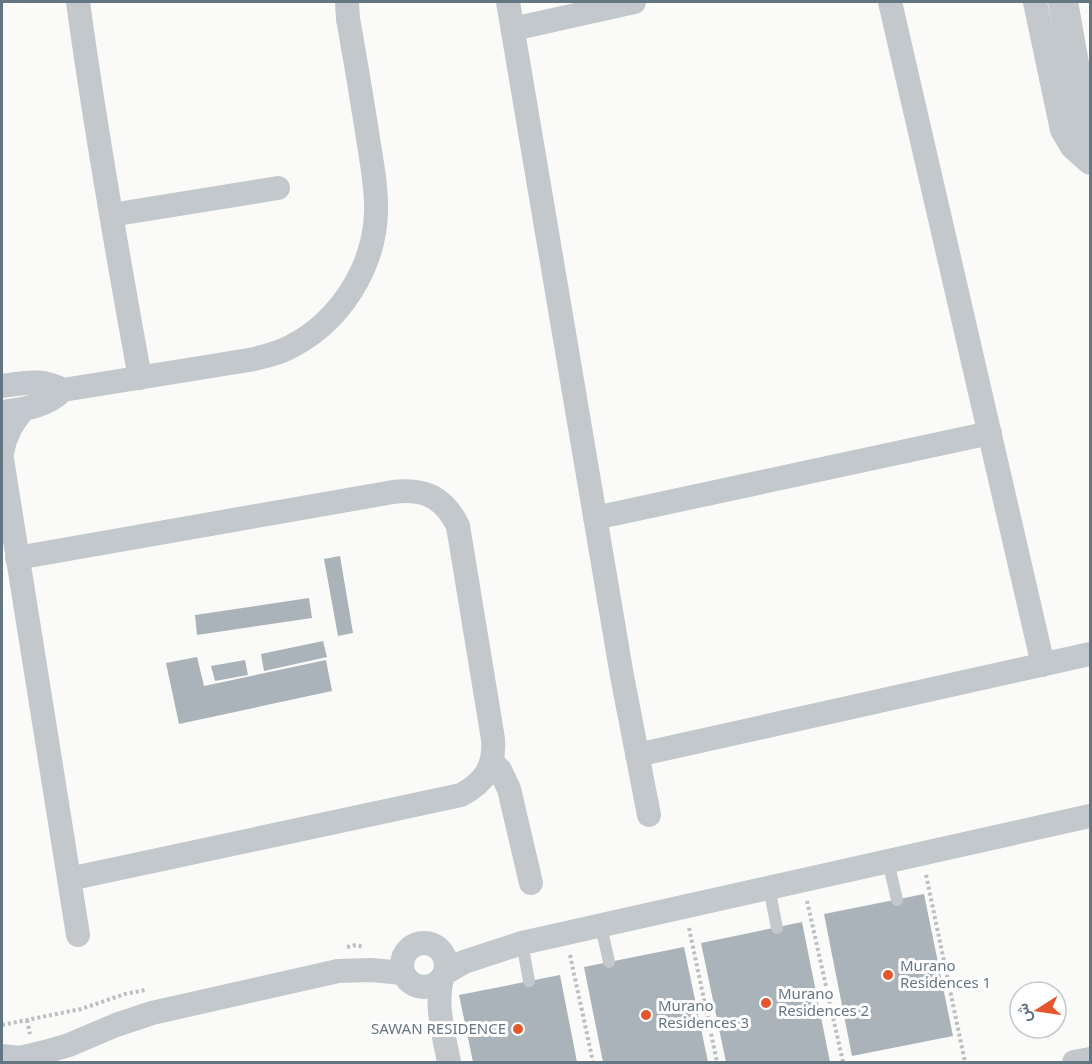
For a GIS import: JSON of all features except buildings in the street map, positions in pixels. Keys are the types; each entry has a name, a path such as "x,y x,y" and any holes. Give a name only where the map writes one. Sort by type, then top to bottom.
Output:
{"street":[{"path":"78,2 111,215 140,378"},
{"path":"2,453 8,430 15,419 13,411 42,405 63,390 270,355 306,338 334,314 345,300 363,268 372,242 376,215 375,178 347,2"},
{"path":"508,2 622,676 649,815"},
{"path":"513,29 634,2"},
{"path":"890,2 1043,665"},
{"path":"1035,2 1062,130 1072,147 1090,163"},
{"path":"1065,11 1086,50 1090,69"},
{"path":"1065,11 1090,153"},
{"path":"111,215 279,188"},
{"path":"6,382 46,382 63,390"},
{"path":"595,518 990,434"},
{"path":"2,459 78,935"},
{"path":"17,558 393,492 416,491 427,494 446,507 458,526 493,739 492,762 487,772 472,789 461,795 69,879"},
{"path":"637,756 1090,654"},
{"path":"492,762 500,770 509,789 531,883"},
{"path":"12,1059 69,1045 152,1013 338,971 407,970 425,987 437,983 443,975 464,962 517,944 1090,816"},
{"path":"407,970 419,943 447,948 517,944"},
{"path":"434,945 443,954 446,966 439,993 439,1008 450,1062"},
{"path":"407,970 429,1015 439,1062"},
{"path":"1074,1062 1090,1059"}],"lane":[{"path":"888,861 897,900"},
{"path":"769,888 777,928"},
{"path":"601,926 609,962"},
{"path":"517,944 529,981"}],"path":[{"path":"922,854 965,1062"},
{"path":"803,880 843,1062"},
{"path":"685,906 717,1062"},
{"path":"565,934 593,1062"}],"place":[{"name":"Murano Residences 1","path":"888,975"},
{"name":"Murano Residences 2","path":"766,1003"},
{"name":"Murano Residences 3","path":"646,1015"},
{"name":"SAWAN RESIDENCE","path":"518,1029"}]}
